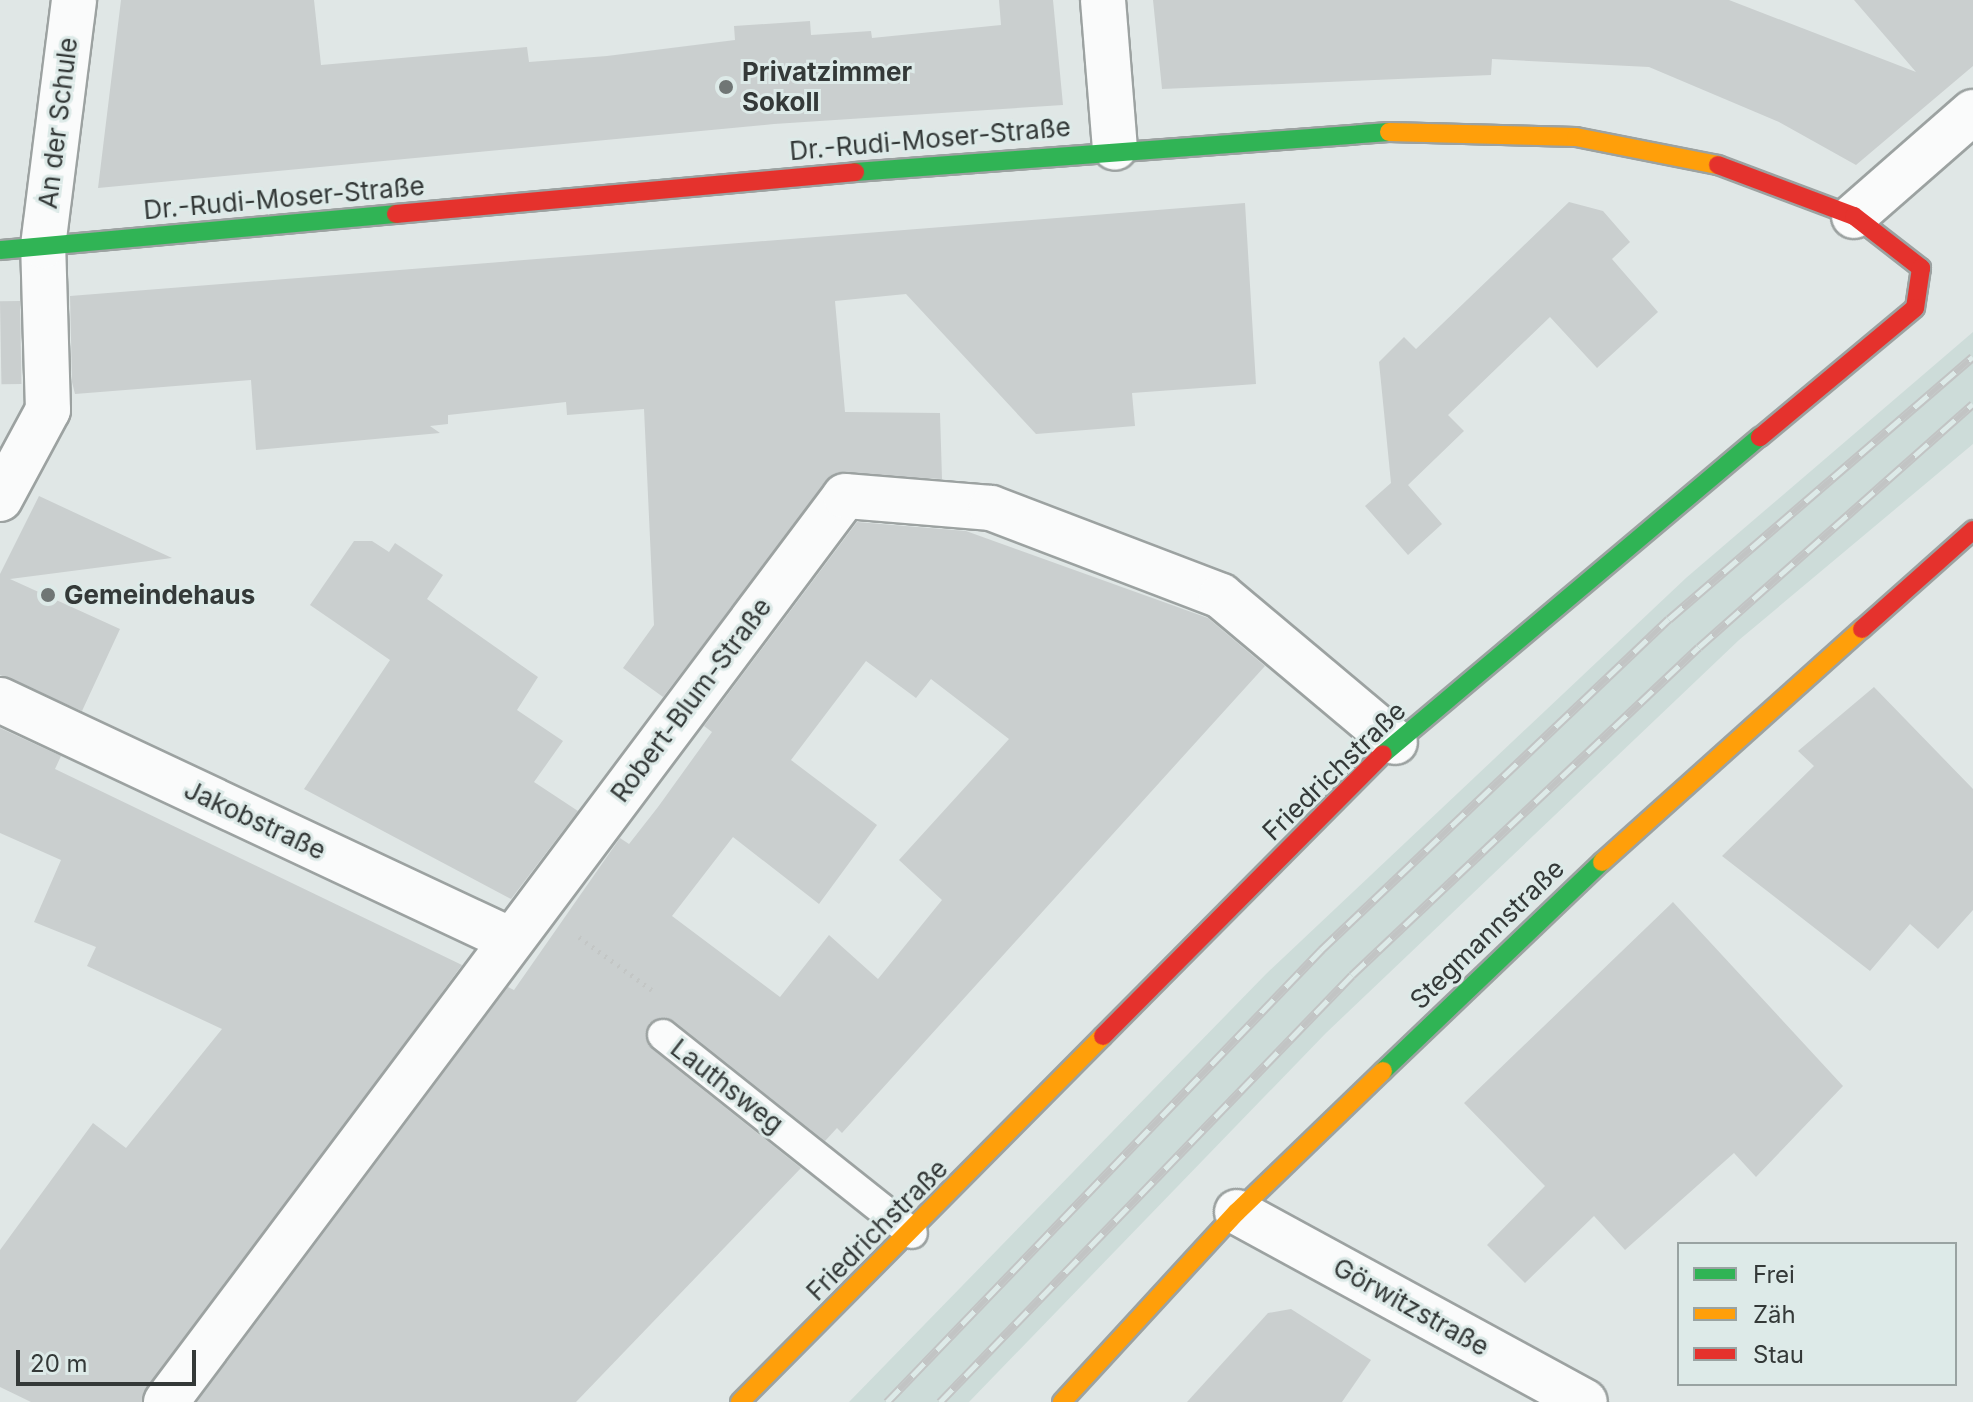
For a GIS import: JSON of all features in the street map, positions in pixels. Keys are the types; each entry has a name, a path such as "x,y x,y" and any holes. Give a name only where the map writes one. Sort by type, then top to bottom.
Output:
{"street":[{"name":"An der Schule","path":"0,499 48,410 43,246 74,0"},
{"path":"1103,0 1115,148"},
{"path":"1854,216 1973,112"},
{"name":"Dr.-Rudi-Moser-Straße","path":"0,250 1115,148 1389,132 1576,137 1702,159 1854,216"},
{"name":"Friedrichstraße","path":"740,1402 912,1233 1395,742 1915,308 1921,268 1854,216"},
{"name":"Robert-Blum-Straße","path":"166,1402 845,496 991,508 1221,596 1395,742"},
{"name":"Stegmannstraße","path":"1062,1402 1237,1212 1578,883 1973,530"},
{"name":"Jakobstraße","path":"0,700 511,940"},
{"name":"Görwitzstraße","path":"1237,1212 1585,1402"}],"lane":[{"name":"Lauthsweg","path":"663,1035 912,1233"}],"path":[{"name":"Lauthsweg","path":"536,906 665,999 653,1025 663,1035"}],"shaded area":[{"path":"1973,332 1973,444 1739,640 1326,1033 969,1402 849,1402 1266,974 1686,578"}],"building":[{"path":"121,0 314,0 321,65 527,47 529,62 607,56 735,40 734,26 810,21 811,35 871,31 872,38 1001,25 999,0 1053,0 1063,105 774,124 98,188"},
{"path":"1153,0 1729,0 1916,72 1854,0 1973,0 1973,66 1856,165 1779,122 1649,67 1492,59 1491,75 1162,89"},
{"path":"1569,202 1603,211 1630,242 1612,259 1658,312 1597,368 1550,317 1448,415 1464,431 1408,485 1442,524 1408,555 1365,506 1391,483 1379,362 1404,337 1416,349"},
{"path":"1245,203 1256,384 1132,393 1135,426 1036,434 906,294 835,301 845,412 940,413 942,479 834,474 663,697 623,668 654,625 644,409 567,415 566,402 448,415 448,424 430,426 440,433 256,450 251,380 75,394 72,382 70,296"},
{"path":"0,301 20,301 21,384 1,384"},
{"name":"Gemeindehaus","path":"39,496 172,558 10,579 120,629 82,711 0,675 0,574"},
{"path":"857,522 966,531 1208,618 1265,666 842,1133 837,1128 825,1141 674,1021 649,1023 652,1049 801,1168 576,1402 197,1402 508,987 514,990 620,838 629,844 658,807 712,732 704,726","holes":["866,661 916,698 931,679 1009,739 899,860 942,900 878,979 829,935 780,997 672,916 733,837 819,904 877,825 791,760"]},
{"path":"354,541 372,541 389,552 395,543 443,575 427,599 538,677 517,710 563,741 534,782 578,811 511,899 304,789 390,660 310,605"},
{"path":"1874,687 1973,789 1973,910 1938,949 1910,924 1870,971 1722,856 1814,766 1798,751"},
{"path":"0,728 61,756 55,769 462,965 142,1402 31,1402 0,1387 0,1250 93,1123 126,1148 222,1029 87,966 96,947 34,922 61,860 0,833"},
{"path":"1673,902 1843,1086 1756,1177 1734,1153 1625,1250 1594,1216 1525,1283 1487,1245 1545,1186 1464,1103"},
{"path":"1291,1309 1371,1360 1342,1402 1187,1402 1268,1313"}],"railway":[{"path":"887,1402 1321,950 1669,619 1973,357"},
{"path":"940,1402 1352,975 1699,647 1973,404"}],"traffic: fast":[{"path":"855,172 1389,132"},
{"path":"0,250 396,214"},
{"path":"1383,754 1760,437"},
{"path":"1383,1071 1602,862"}],"traffic: slow":[{"path":"1389,132 1576,137 1718,165"},
{"path":"1602,862 1862,629"},
{"path":"740,1402 1103,1036"},
{"path":"1062,1402 1237,1212 1383,1071"}],"traffic: jam":[{"path":"1718,165 1854,216 1921,268 1915,308 1760,437"},
{"path":"396,214 855,172"},
{"path":"1862,629 1973,530"},
{"path":"1103,1036 1383,754"}],"place":[{"name":"Privatzimmer Sokoll","path":"726,87"},
{"name":"Gemeindehaus","path":"48,595"}]}
